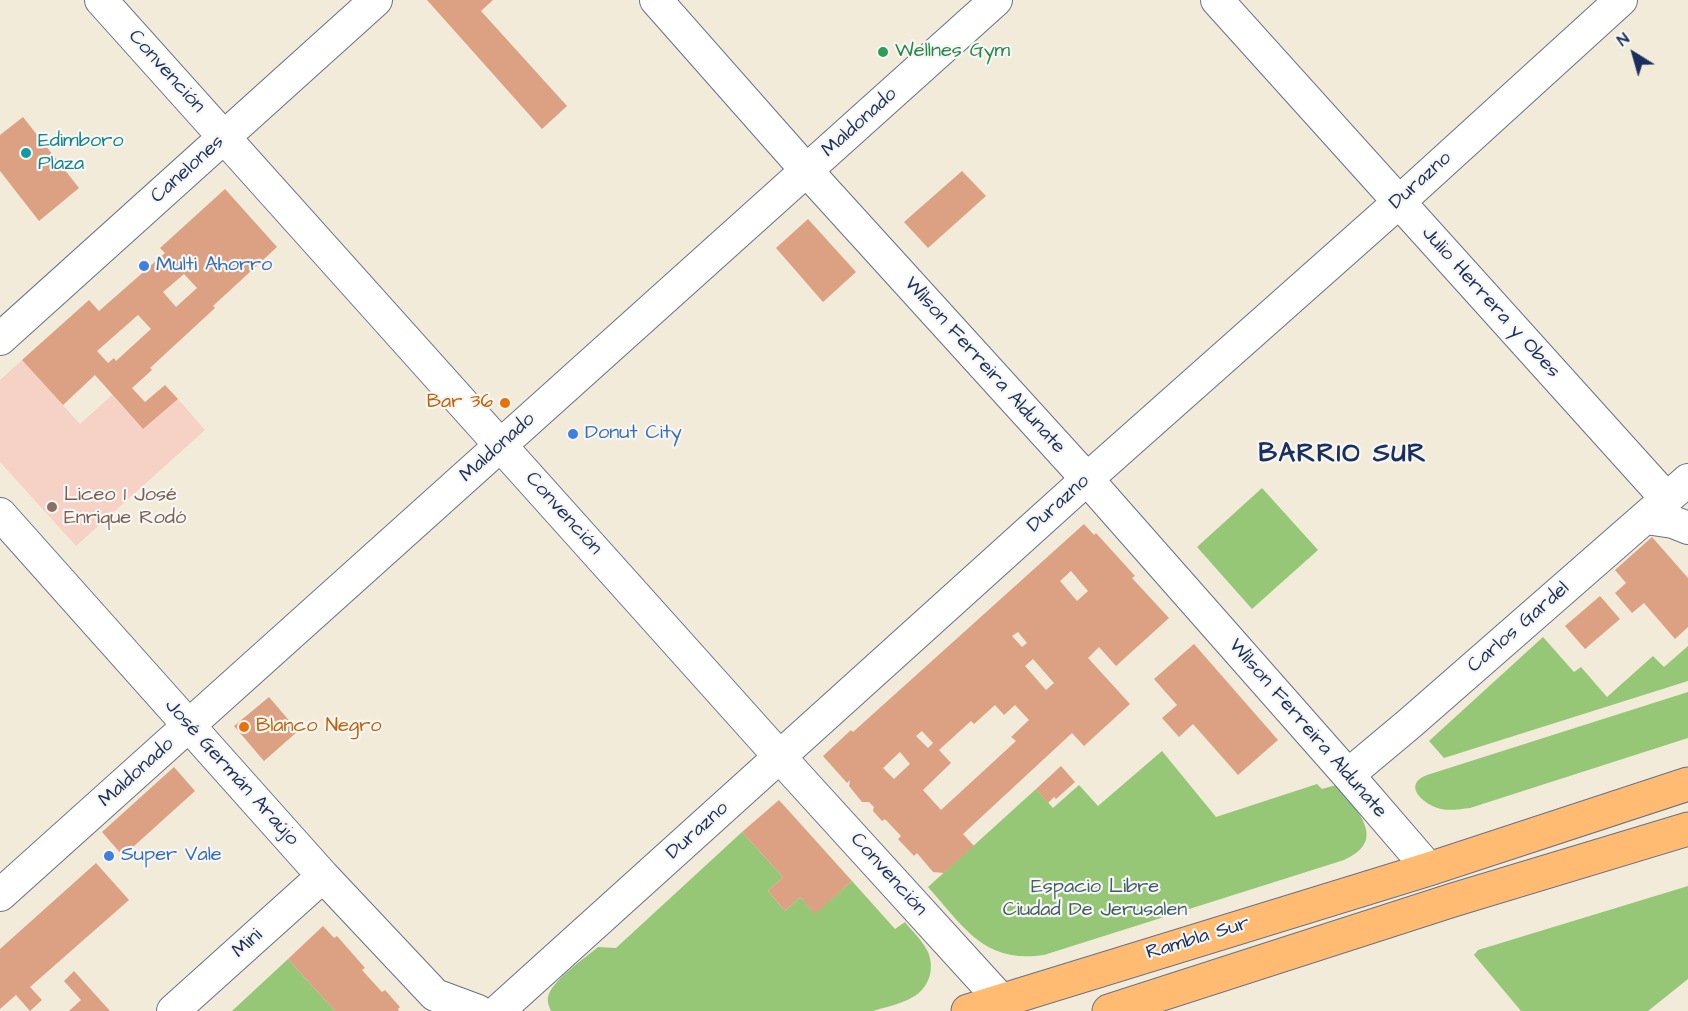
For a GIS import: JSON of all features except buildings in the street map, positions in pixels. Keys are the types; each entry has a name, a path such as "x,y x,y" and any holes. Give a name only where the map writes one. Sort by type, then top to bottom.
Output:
{"main road":[{"name":"Rambla Sur","path":"969,1011 1429,869 1688,784"},
{"name":"Rambla Sur","path":"1109,1011 1453,900 1688,829"}],"street":[{"name":"Convención","path":"101,0 1001,1000"},
{"name":"Canelones","path":"0,339 376,0"},
{"name":"Wilson Ferreira Aldunate","path":"656,0 807,171 1087,479 1429,869"},
{"name":"Maldonado","path":"0,895 996,0"},
{"name":"Julio Herrera y Obes","path":"1217,0 1399,202 1675,498"},
{"name":"Durazno","path":"498,1011 1621,0"},
{"path":"1675,498 1673,522 1688,528"},
{"name":"Carlos Gardel","path":"1348,775 1675,498"},
{"name":"José Germán Araújo","path":"0,514 323,876 435,995 478,1011"},
{"name":"Mini","path":"173,1011 323,876"}],"shaded area":[{"path":"22,360 80,424 112,395 143,429 178,399 205,430 76,546 0,462 0,380"}],"green space":[{"path":"1262,488 1318,550 1252,609 1197,547"},
{"path":"1543,637 1574,672 1581,667 1607,697 1653,656 1664,667 1688,646 1688,681 1444,758 1429,741"},
{"path":"1688,692 1688,738 1470,808 1448,810 1434,807 1422,799 1416,789 1419,779 1427,775"},
{"name":"Espacio Libre Ciudad De Jerusalen","path":"1162,751 1216,817 1317,784 1322,789 1336,785 1352,804 1364,824 1367,834 1365,843 1358,852 1344,860 1044,955 1006,954 990,948 965,928 928,887 1036,789 1053,808 1079,785 1098,806"},
{"path":"742,832 783,877 768,891 785,911 800,897 815,913 852,881 895,929 905,922 923,944 930,958 931,971 923,989 908,999 873,1011 551,1011 548,997 550,991 562,977 598,947 616,948"},
{"path":"1688,886 1688,979 1648,1011 1521,1011 1474,955 1478,950"},
{"path":"288,959 335,1011 232,1011"}],"place":[{"name":"Wellnes Gym","path":"883,52"},
{"name":"Edimboro Plaza","path":"26,153"},
{"name":"Multi Ahorro","path":"144,266"},
{"name":"Bar 36","path":"505,403"},
{"name":"Donut City","path":"573,434"},
{"name":"Liceo 1 José Enrique Rodó","path":"52,507"},
{"name":"Blanco Negro","path":"244,727"},
{"name":"Super Vale","path":"109,856"}],"district":[{"name":"BARRIO SUR","path":"1343,456"}]}
